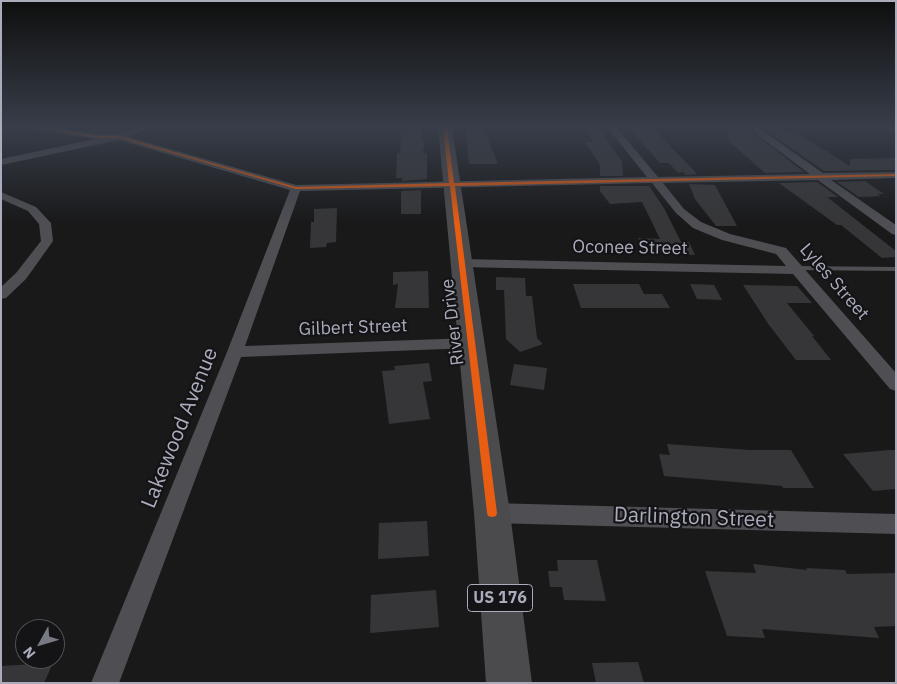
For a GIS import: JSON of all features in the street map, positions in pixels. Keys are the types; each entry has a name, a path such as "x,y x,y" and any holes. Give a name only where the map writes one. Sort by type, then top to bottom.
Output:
{"main road":[{"name":"River Drive","path":"449,159 492,513 508,683"}],"street":[{"path":"1,162 16,159"},
{"path":"195,159 296,188 896,175"},
{"name":"Lyles Street","path":"638,159 680,211 697,225 726,237 781,251 896,385"},
{"path":"795,159 896,231"},
{"name":"Lakewood Avenue","path":"105,683 236,352 296,188"},
{"path":"1,195 32,209 45,223 47,242 21,276 1,295"},
{"name":"Oconee Street","path":"461,263 797,269"},
{"name":"Gilbert Street","path":"236,352 471,343"},
{"name":"Darlington Street","path":"492,513 896,524"}],"lane":[{"path":"797,269 896,269"}],"building":[{"path":"397,159 427,159 427,179 402,181 402,178 396,178"},
{"path":"468,159 496,159 498,164 469,164"},
{"path":"596,159 620,159 623,176 600,176 600,165"},
{"path":"656,159 683,159 697,174 685,175 684,172 678,173 669,163 660,163"},
{"path":"749,159 787,159 804,172 765,173"},
{"path":"807,159 839,159 850,166 850,159 896,159 896,170 824,171"},
{"path":"865,181 884,194 877,194 881,196 859,197 837,182"},
{"path":"817,182 838,197 827,197 896,251 896,257 882,258 841,225 837,225 779,183"},
{"path":"689,184 715,185 737,226 716,226 695,199"},
{"path":"600,186 649,186 664,208 681,242 689,242 695,255 642,251 638,238 660,239 642,202 610,204 600,191"},
{"path":"421,190 421,214 401,214 401,191"},
{"path":"337,208 336,242 327,243 326,247 310,248 311,222 314,222 314,209"},
{"path":"428,271 429,308 395,308 398,284 393,285 393,272"},
{"path":"496,277 525,278 526,296 532,296 537,338 543,344 520,352 506,339 504,290 496,290"},
{"path":"573,284 639,284 644,294 662,294 670,308 581,308"},
{"path":"690,284 714,285 722,300 697,299"},
{"path":"743,285 797,286 812,303 787,303 831,360 796,360 769,325"},
{"path":"429,363 432,381 423,382 430,419 389,424 382,371 395,370 394,366"},
{"path":"514,364 547,368 544,390 510,385"},
{"path":"667,444 750,450 791,450 814,488 783,488 782,486 664,476 659,454 670,455"},
{"path":"896,450 896,489 873,491 843,454"},
{"path":"427,521 429,556 378,559 379,523"},
{"path":"557,560 597,560 606,601 564,600 562,587 550,587 548,571 558,571"},
{"path":"753,564 807,570 806,568 845,570 847,574 896,573 896,626 874,627 879,638 762,629 765,638 727,636 705,571 756,573"},
{"path":"436,590 439,627 370,633 371,595"},
{"path":"638,662 644,683 596,683 592,663"},
{"path":"15,665 15,669 50,669 44,683 1,683 1,666"}],"cycle path":[{"path":"195,159 296,188 896,175"},
{"path":"449,159 492,513"}]}
